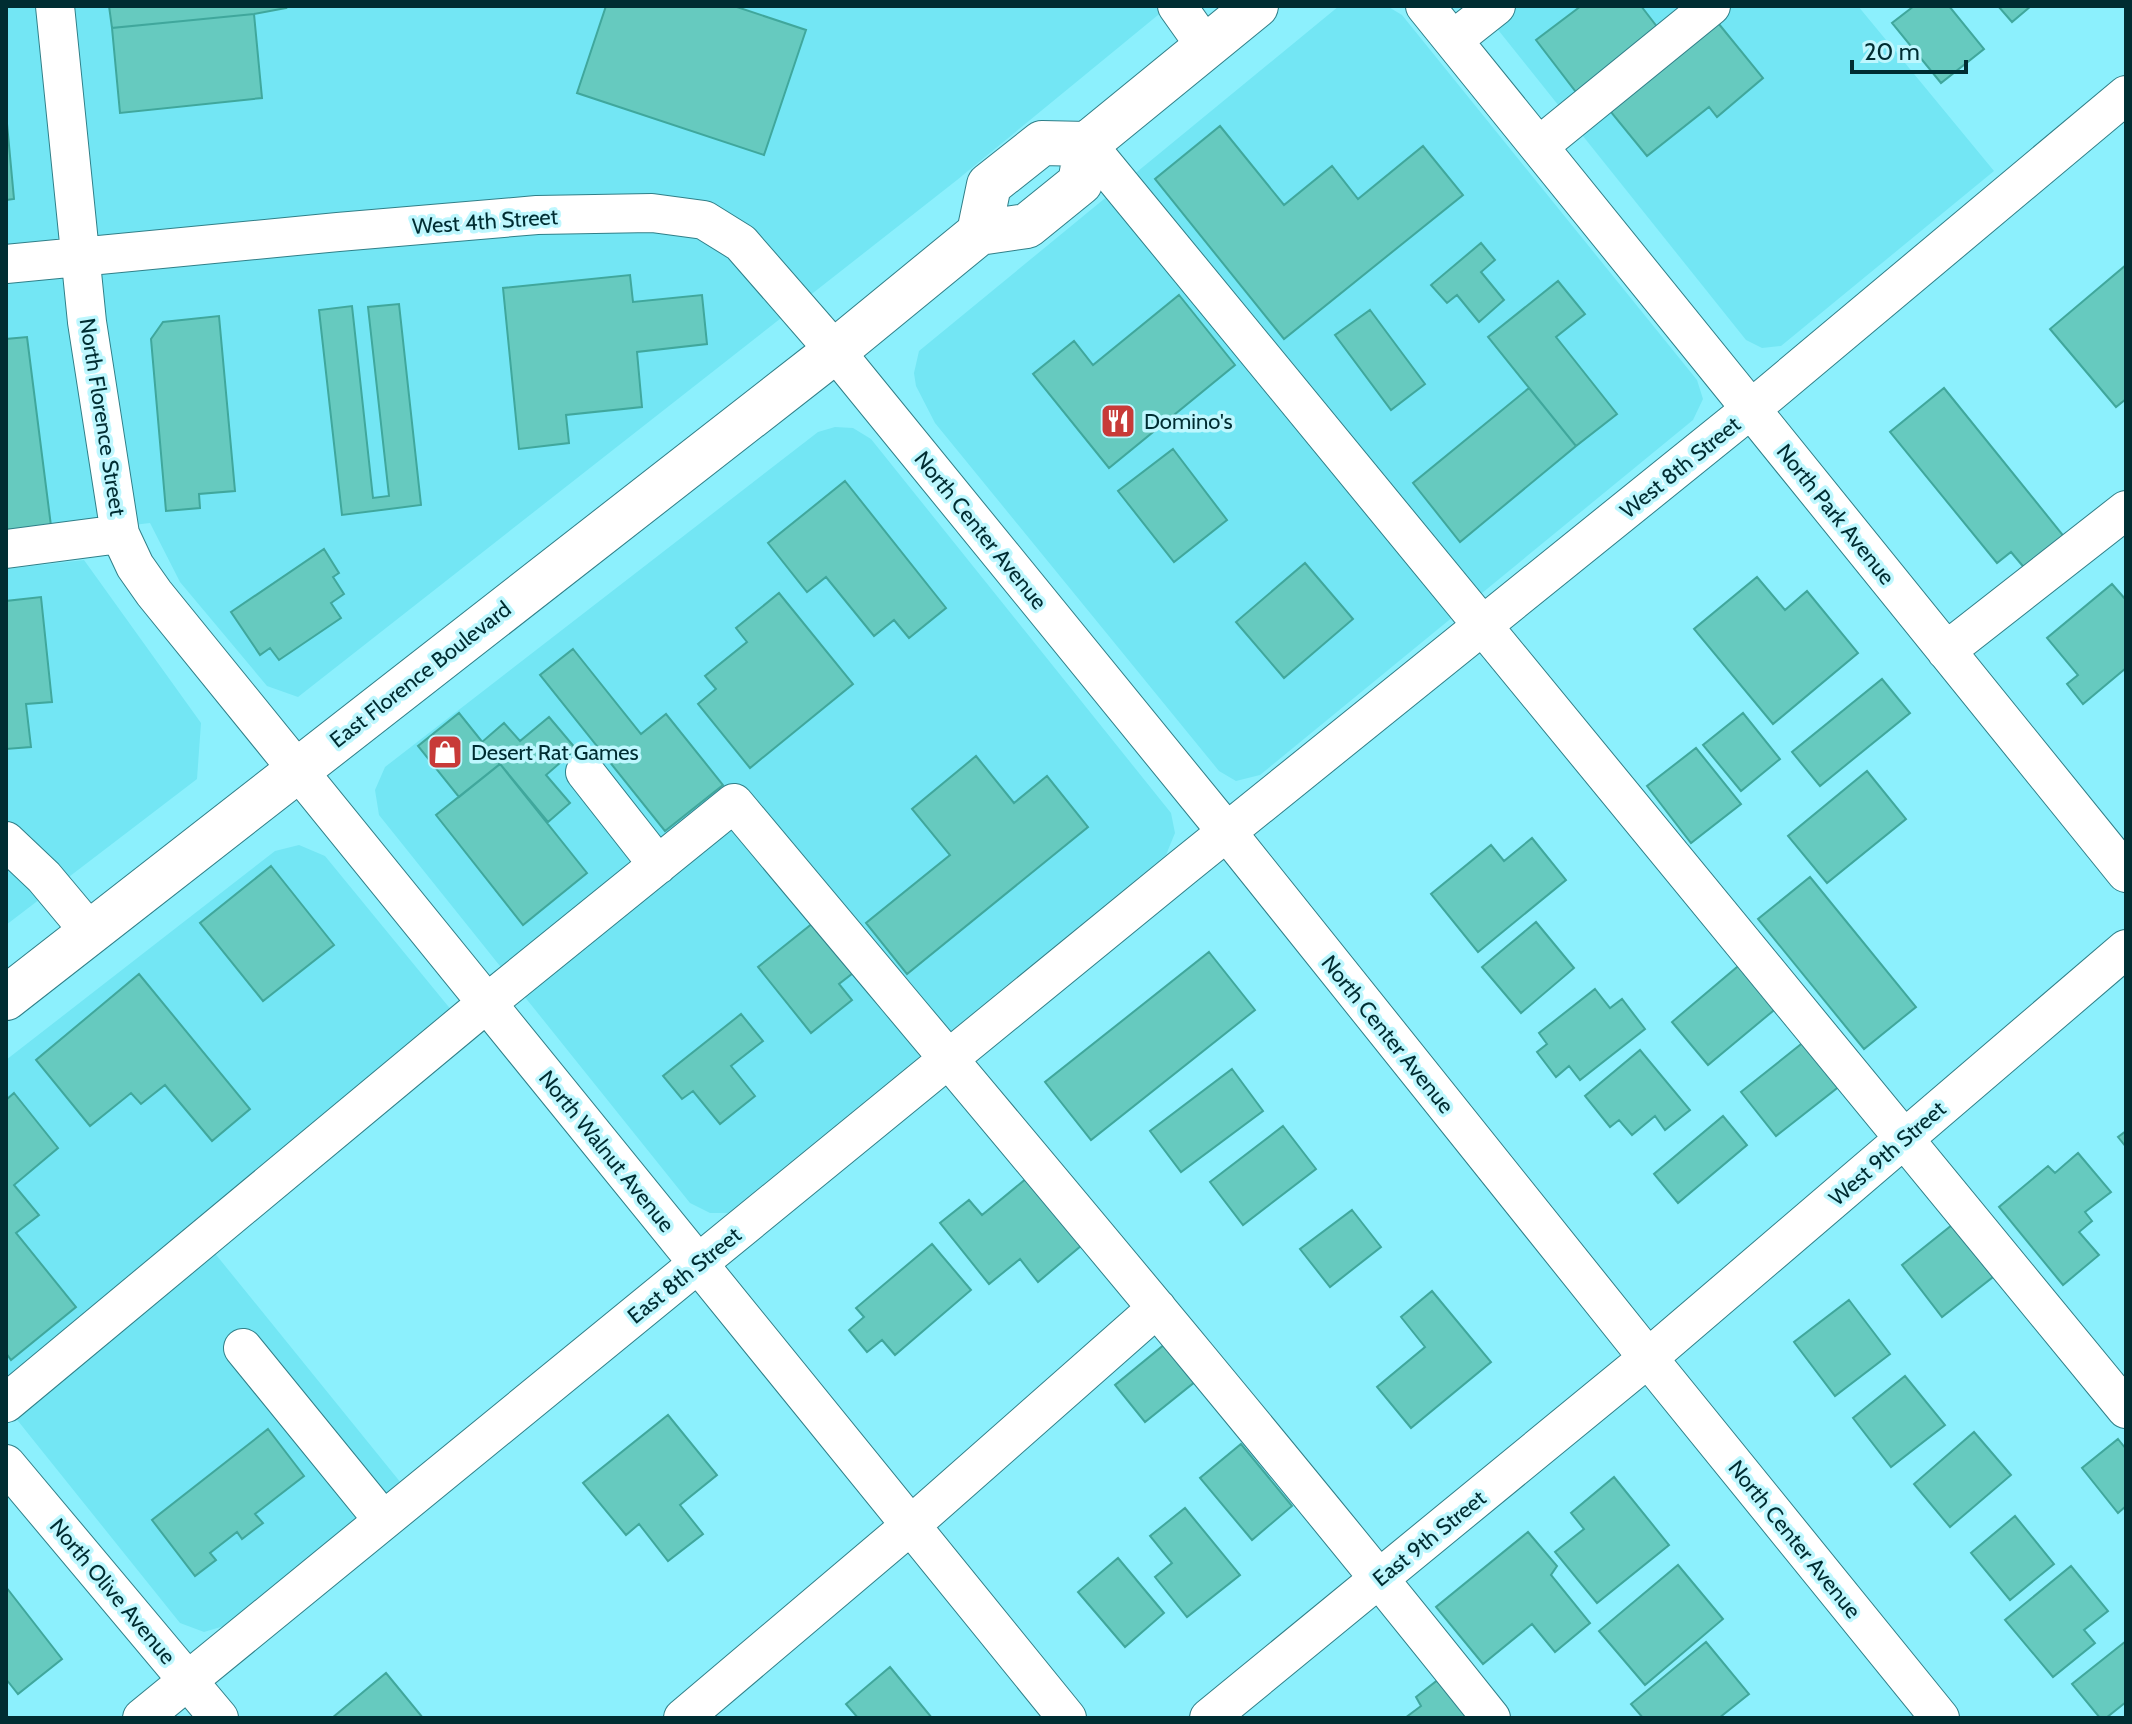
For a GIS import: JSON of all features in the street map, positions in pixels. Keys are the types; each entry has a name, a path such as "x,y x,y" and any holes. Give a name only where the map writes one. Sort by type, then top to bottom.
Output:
{"main road":[{"path":"1087,144 1256,6"},
{"name":"East Florence Boulevard","path":"6,998 835,351 979,233 1027,226 1080,183 1087,144"}],"street":[{"name":"North Florence Street","path":"55,6 87,322 120,534 135,566 154,593 298,770"},
{"path":"1177,6 1206,47"},
{"name":"North Park Avenue","path":"1425,6 2126,873"},
{"path":"1453,40 1496,6"},
{"path":"1539,146 1711,6"},
{"name":"West 8th Street","path":"1226,831 1751,409 2126,95"},
{"path":"1087,144 1904,1139 2123,1400"},
{"name":"West 4th Street","path":"6,264 481,219 652,213 704,220 741,243 835,351"},
{"name":"North Center Avenue","path":"835,351 1940,1718"},
{"path":"1946,651 2126,510"},
{"path":"6,549 120,534"},
{"name":"North Walnut Avenue","path":"298,770 1067,1718"},
{"path":"585,772 658,865"},
{"path":"6,1403 487,1003 734,803 1157,1308 1491,1718"},
{"name":"East 8th Street","path":"142,1718 1226,831"},
{"path":"6,841 44,877 90,932"},
{"name":"West 9th Street","path":"1648,1358 2126,949"},
{"path":"683,1718 911,1525 1157,1308"},
{"path":"243,1348 383,1520"},
{"name":"East 9th Street","path":"1209,1718 1648,1358"},
{"name":"North Olive Avenue","path":"6,1464 219,1718"}],"shaded area":[{"path":"6,6 1169,6 957,180 298,697 267,686 180,582 150,523 6,540"},
{"path":"1339,6 1387,6 1402,15 1697,380 1703,399 1693,420 1260,775 1236,781 1219,771 935,423 916,386 914,373 919,351"},
{"path":"1479,6 1858,6 1994,171 1781,346 1762,348 1746,340"},
{"path":"835,427 853,428 871,439 1171,813 1175,833 1166,855 728,1213 710,1213 690,1203 379,815 375,790 385,767 818,432"},
{"path":"84,560 201,723 197,779 6,925 6,569"},
{"path":"299,845 325,856 475,1039 213,1251 401,1483 224,1626 204,1632 180,1623 6,1406 6,1060 275,851"}],"building":[{"path":"109,6 285,6 286,8 112,28"},
{"path":"606,6 734,6 806,30 764,155 577,93"},
{"path":"1581,6 1641,6 1658,28 1576,92 1536,40"},
{"path":"1914,6 1949,6 1984,49 1941,83 1892,23"},
{"path":"1998,6 2031,6 2012,22"},
{"path":"254,14 262,98 120,113 112,28"},
{"path":"1714,18 1763,78 1717,117 1709,107 1647,156 1606,106"},
{"path":"6,113 14,199 6,200"},
{"path":"1220,126 1284,205 1332,166 1358,199 1423,146 1463,195 1284,339 1155,179"},
{"path":"1481,243 1495,260 1481,272 1504,300 1479,322 1457,295 1447,303 1431,285"},
{"path":"2126,265 2126,399 2116,407 2050,329"},
{"path":"630,275 633,302 702,295 707,344 637,352 642,407 566,415 569,443 519,449 503,288"},
{"path":"1558,281 1585,314 1556,337 1617,414 1576,446 1488,337"},
{"name":"Domino's","path":"1179,295 1235,365 1109,468 1033,374 1074,341 1093,365"},
{"path":"399,304 421,505 342,515 319,310 352,306 373,498 389,496 368,307"},
{"path":"1370,310 1425,384 1391,410 1335,335"},
{"path":"219,316 235,491 199,494 200,508 166,511 151,339 163,322"},
{"path":"27,337 51,526 6,532 6,339"},
{"path":"1529,388 1576,446 1460,542 1413,483"},
{"path":"1944,388 2066,539 2027,571 2011,552 1997,563 1890,432"},
{"path":"1173,449 1227,520 1174,562 1118,491"},
{"path":"845,481 946,608 909,638 894,620 874,636 826,577 807,592 768,543"},
{"path":"324,549 339,573 333,577 344,594 331,603 341,618 279,660 270,648 260,655 231,612"},
{"path":"1305,563 1353,619 1284,678 1236,622"},
{"path":"1757,577 1785,610 1807,591 1858,653 1773,724 1694,629"},
{"path":"2112,584 2126,600 2126,668 2083,704 2067,684 2078,675 2047,638"},
{"path":"779,593 853,684 750,768 698,704 716,689 705,676 747,642 736,628"},
{"path":"41,597 52,702 26,704 31,747 6,749 6,601"},
{"path":"573,649 641,734 666,714 723,785 665,831 540,675"},
{"path":"1882,679 1910,713 1820,786 1792,752"},
{"path":"459,713 500,764 459,797 418,746"},
{"path":"1743,713 1780,759 1741,791 1703,745"},
{"path":"549,717 576,749 546,775 570,803 548,822 482,742 504,723 520,741"},
{"path":"1696,748 1741,804 1691,843 1647,786"},
{"path":"976,756 1014,803 1047,776 1088,827 907,974 866,923 950,855 912,809"},
{"path":"500,764 587,873 523,925 436,815"},
{"path":"1867,771 1906,819 1827,883 1788,836"},
{"path":"1532,838 1566,880 1478,952 1431,894 1491,845 1504,861"},
{"path":"271,866 334,945 263,1001 200,923"},
{"path":"1810,877 1916,1007 1864,1049 1758,919"},
{"path":"1536,922 1574,968 1521,1013 1482,967"},
{"path":"813,923 853,973 839,984 852,1000 811,1033 758,967"},
{"path":"1209,952 1255,1010 1091,1140 1045,1082"},
{"path":"1743,962 1779,1006 1708,1065 1672,1022"},
{"path":"139,974 250,1109 212,1141 165,1085 141,1104 131,1093 90,1126 36,1060"},
{"path":"1595,989 1610,1008 1622,999 1645,1029 1580,1080 1569,1066 1556,1077 1537,1052 1547,1044 1539,1033"},
{"path":"741,1014 763,1041 731,1066 755,1096 720,1124 693,1091 682,1099 663,1076"},
{"path":"1805,1041 1841,1085 1776,1136 1741,1092"},
{"path":"1640,1050 1690,1110 1665,1130 1655,1116 1632,1135 1619,1120 1610,1127 1585,1096"},
{"path":"1232,1069 1263,1111 1181,1172 1150,1131"},
{"path":"14,1093 58,1148 14,1185 39,1215 16,1233 76,1307 11,1360 6,1353 6,1100"},
{"path":"1723,1116 1747,1145 1678,1203 1654,1174"},
{"path":"1283,1126 1316,1169 1243,1225 1210,1182"},
{"path":"2126,1131 2126,1147 2118,1137"},
{"path":"2078,1153 2111,1192 2085,1212 2092,1221 2079,1232 2099,1255 2063,1285 1999,1207 2048,1166 2055,1173"},
{"path":"1027,1178 1082,1245 1038,1282 1020,1259 989,1284 940,1223 969,1200 982,1215"},
{"path":"1352,1210 1381,1247 1330,1287 1300,1249"},
{"path":"1952,1225 1993,1277 1942,1317 1902,1265"},
{"path":"932,1244 971,1290 895,1355 882,1340 867,1352 849,1330 864,1317 856,1308"},
{"path":"1432,1291 1491,1362 1411,1428 1377,1387 1425,1347 1401,1317"},
{"path":"1849,1300 1890,1354 1835,1396 1794,1342"},
{"path":"1165,1344 1196,1381 1145,1422 1115,1385"},
{"path":"1905,1376 1945,1425 1891,1467 1853,1418"},
{"path":"668,1415 717,1475 680,1505 703,1534 668,1561 639,1524 626,1535 583,1483"},
{"path":"268,1429 304,1476 255,1514 263,1523 242,1539 237,1532 210,1553 216,1560 195,1576 152,1520"},
{"path":"1974,1432 2011,1475 1950,1527 1914,1484"},
{"path":"2118,1439 2126,1449 2126,1506 2118,1513 2082,1468"},
{"path":"1241,1444 1292,1506 1252,1540 1200,1478"},
{"path":"1614,1477 1669,1545 1597,1603 1555,1552 1584,1529 1571,1513"},
{"path":"1185,1508 1240,1575 1187,1617 1155,1577 1172,1563 1150,1536"},
{"path":"2015,1516 2054,1564 2010,1600 1971,1553"},
{"path":"1528,1532 1557,1566 1551,1575 1590,1623 1555,1652 1532,1624 1483,1664 1436,1607"},
{"path":"1118,1558 1164,1613 1125,1647 1078,1592"},
{"path":"1678,1565 1723,1619 1645,1685 1599,1631"},
{"path":"2071,1566 2108,1611 2084,1630 2095,1643 2053,1677 2005,1620"},
{"path":"6,1587 62,1659 18,1694 6,1679"},
{"path":"2126,1641 2126,1702 2106,1718 2100,1718 2072,1684"},
{"path":"1706,1642 1749,1694 1719,1718 1643,1718 1631,1704"},
{"path":"890,1667 932,1718 858,1718 846,1704"},
{"path":"386,1673 423,1718 332,1718"},
{"path":"1439,1679 1469,1718 1405,1718 1421,1706 1416,1697"}],"place":[{"name":"Domino's","path":"1118,421"},
{"name":"Desert Rat Games","path":"445,752"}]}
